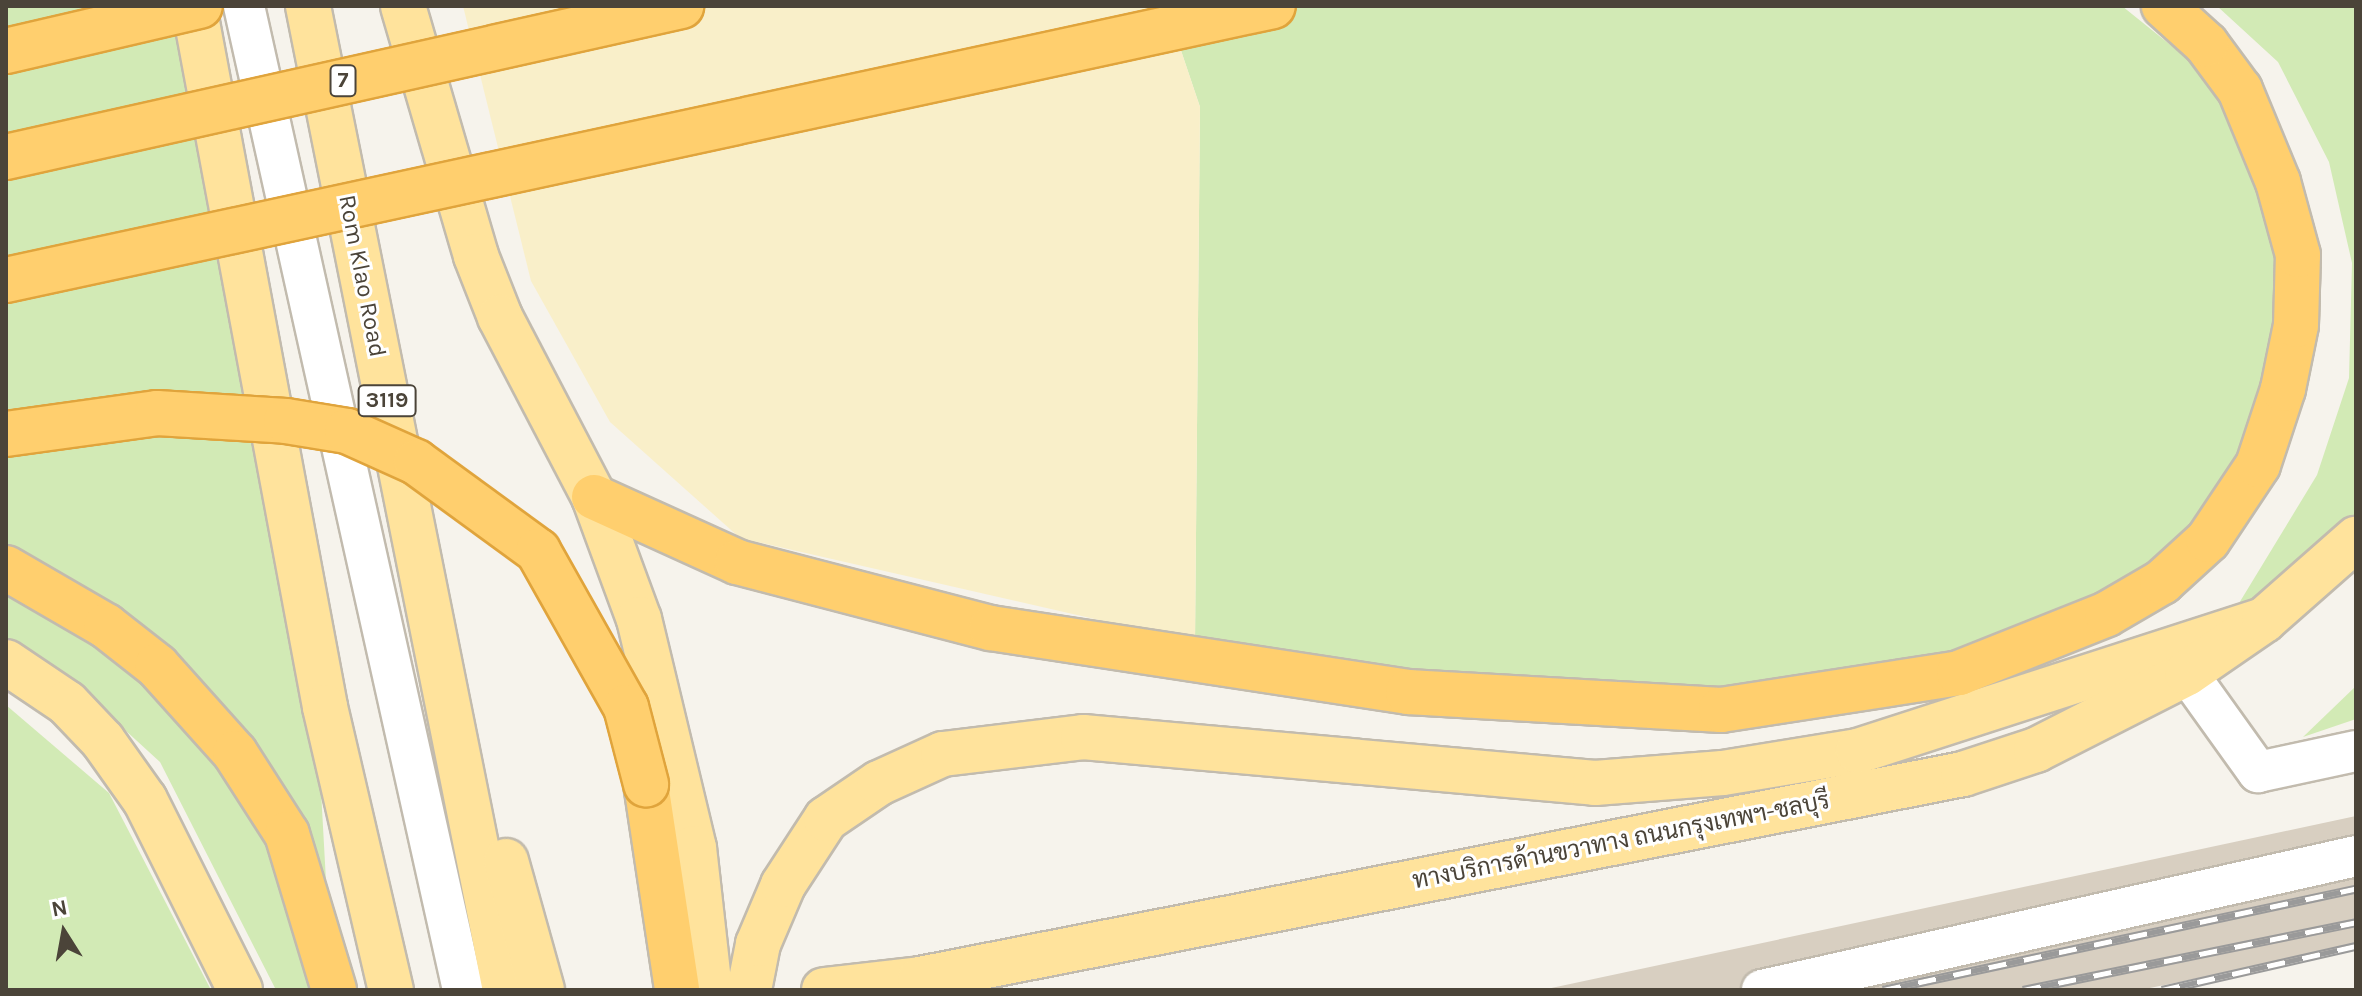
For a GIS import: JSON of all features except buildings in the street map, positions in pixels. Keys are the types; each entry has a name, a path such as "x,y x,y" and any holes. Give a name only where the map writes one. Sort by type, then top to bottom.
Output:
{"highway":[{"path":"6,51 197,6"},
{"name":"7","path":"6,157 681,6"},
{"path":"6,280 1273,6"},
{"path":"594,497 737,562 991,628 1408,692 1721,710 1852,695 1959,673 2093,620 2162,582 2208,540 2258,465 2283,389 2296,325 2298,255 2278,182 2240,90 2206,44 2164,6"},
{"path":"6,434 157,413 347,431 416,462 538,551 626,707 646,784 677,990"},
{"path":"6,568 106,626 184,692 287,834 334,990"}],"main road":[{"path":"197,6 325,707 359,971"},
{"path":"403,6 500,317 594,497 639,619 677,759 710,990"},
{"name":"Rom Klao Road","path":"310,13 505,990"},
{"name":"ทางบริการด้านขวาทาง ถนนกรุงเทพฯ-ชลบุรี","path":"824,990 910,985 1963,774 2063,738 2187,673 2264,620 2356,539"},
{"path":"749,990 758,944 783,885 826,819 879,783 943,754 1083,737 1420,772 1595,783 1858,751 2264,620"},
{"path":"6,662 67,703 103,741 145,800 240,990"},
{"path":"325,707 353,813 391,990"},
{"name":"Rom Klao Road","path":"463,782 498,833 542,990"}],"street":[{"path":"244,6 463,990"},
{"path":"2187,673 2258,772 2356,751"},
{"path":"1762,990 2356,856"}],"green space":[{"path":"6,6 178,6 319,754 332,990 276,990 160,762 56,667 6,650"},
{"path":"1166,6 2122,6 2209,76 2275,222 2282,324 2237,474 2182,547 2134,585 1949,662 1778,691 1478,683 1195,642 1200,107"},
{"path":"2217,6 2356,6 2356,517 2292,583 2230,618 2317,475 2349,378 2352,263 2329,162 2278,62"},
{"path":"2356,686 2356,719 2303,737"},
{"path":"6,705 109,793 211,990 6,990"}],"sand":[{"path":"463,6 1166,6 1200,107 1195,642 740,538 610,422 531,281"}],"railway":[{"path":"1883,990 2356,889"},
{"path":"2023,990 2356,922"},
{"path":"2162,990 2356,946"}]}
